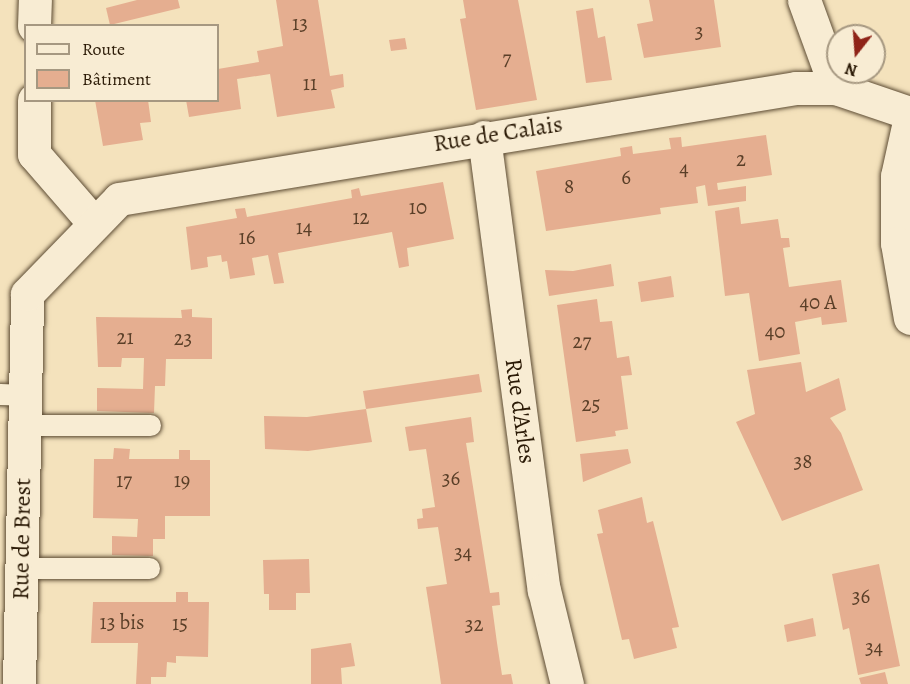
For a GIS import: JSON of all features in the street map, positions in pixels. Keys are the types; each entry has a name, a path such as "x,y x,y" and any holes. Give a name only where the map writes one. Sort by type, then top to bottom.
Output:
{"street":[{"path":"34,24 35,0"},
{"path":"804,0 836,88"},
{"name":"Rue de Calais","path":"93,222 119,199 484,137 796,88 836,88 910,115"},
{"path":"34,102 34,154 93,222"},
{"path":"910,115 897,176 897,243 910,318"},
{"name":"Rue d'Arles","path":"484,137 544,590 567,684"},
{"name":"Rue de Brest","path":"19,684 22,568 17,405 27,294 93,222"}],"lane":[{"path":"17,405 150,425"},
{"path":"22,568 149,568"}],"building":[{"path":"137,0 178,0 180,8 110,24 106,8"},
{"path":"276,0 318,0 330,76 343,74 344,87 331,90 335,108 277,117 270,74 237,79 241,109 189,117 186,102 219,102 219,69 259,62 257,51 283,46"},
{"path":"463,0 518,0 537,100 476,110 460,19 466,18"},
{"path":"649,0 714,0 721,47 644,58 637,24 653,21"},
{"path":"593,8 598,38 605,36 612,80 586,83 576,11"},
{"path":"405,38 407,49 391,51 389,40"},
{"path":"95,102 148,102 151,122 140,123 143,140 103,146"},
{"path":"766,135 772,175 717,183 718,190 746,186 746,201 708,206 705,185 696,187 698,203 660,208 661,214 546,231 536,171 621,156 620,148 632,146 633,154 671,149 669,138 681,137 682,147"},
{"path":"443,182 454,239 407,248 409,266 399,268 392,232 278,253 284,283 274,284 268,255 252,258 255,275 230,279 227,261 222,262 221,255 207,257 208,267 191,270 186,227 237,218 235,209 245,208 247,217 352,198 351,190 359,188 361,196"},
{"path":"739,207 741,224 778,219 781,238 789,238 790,247 783,248 789,287 841,280 847,322 822,325 821,317 795,322 800,354 759,361 749,293 725,296 715,211"},
{"path":"611,264 614,286 549,296 545,270 573,271"},
{"path":"671,276 674,297 641,302 638,282"},
{"path":"597,299 600,322 612,321 617,358 629,356 632,375 621,376 628,429 615,431 616,436 576,442 557,305"},
{"path":"192,309 192,317 212,318 212,359 166,359 165,386 155,386 154,413 97,411 97,388 143,389 144,358 122,358 121,367 98,367 96,317 182,318 181,310"},
{"path":"801,362 806,392 839,378 846,410 830,418 841,433 863,490 782,521 736,422 755,414 747,370"},
{"path":"479,374 482,392 366,409 363,391"},
{"path":"366,409 372,442 308,451 265,449 264,416 307,417"},
{"path":"471,417 474,442 466,443 490,593 499,592 500,605 492,606 502,675 511,674 513,684 441,684 426,587 447,584 438,527 418,529 417,519 423,518 422,509 435,507 426,449 409,451 405,427"},
{"path":"114,448 130,449 129,459 179,459 179,450 190,450 190,460 210,460 210,516 165,516 165,539 153,539 153,556 112,555 112,536 137,537 138,519 93,518 94,459 113,459"},
{"path":"628,449 631,463 583,482 580,454"},
{"path":"642,497 647,523 653,521 679,627 672,628 677,648 634,659 629,639 622,640 597,534 603,533 598,510"},
{"path":"309,559 310,593 296,593 296,610 269,610 269,594 264,594 263,560"},
{"path":"879,564 900,666 858,675 849,628 843,630 832,574"},
{"path":"176,592 188,592 188,602 209,602 208,657 176,656 176,663 167,662 166,677 151,677 151,684 136,684 138,643 91,643 93,602 176,602"},
{"path":"813,618 816,636 787,642 784,625"},
{"path":"351,643 355,666 341,668 342,684 311,684 311,649"},
{"path":"885,672 888,684 861,684 859,678"}]}
